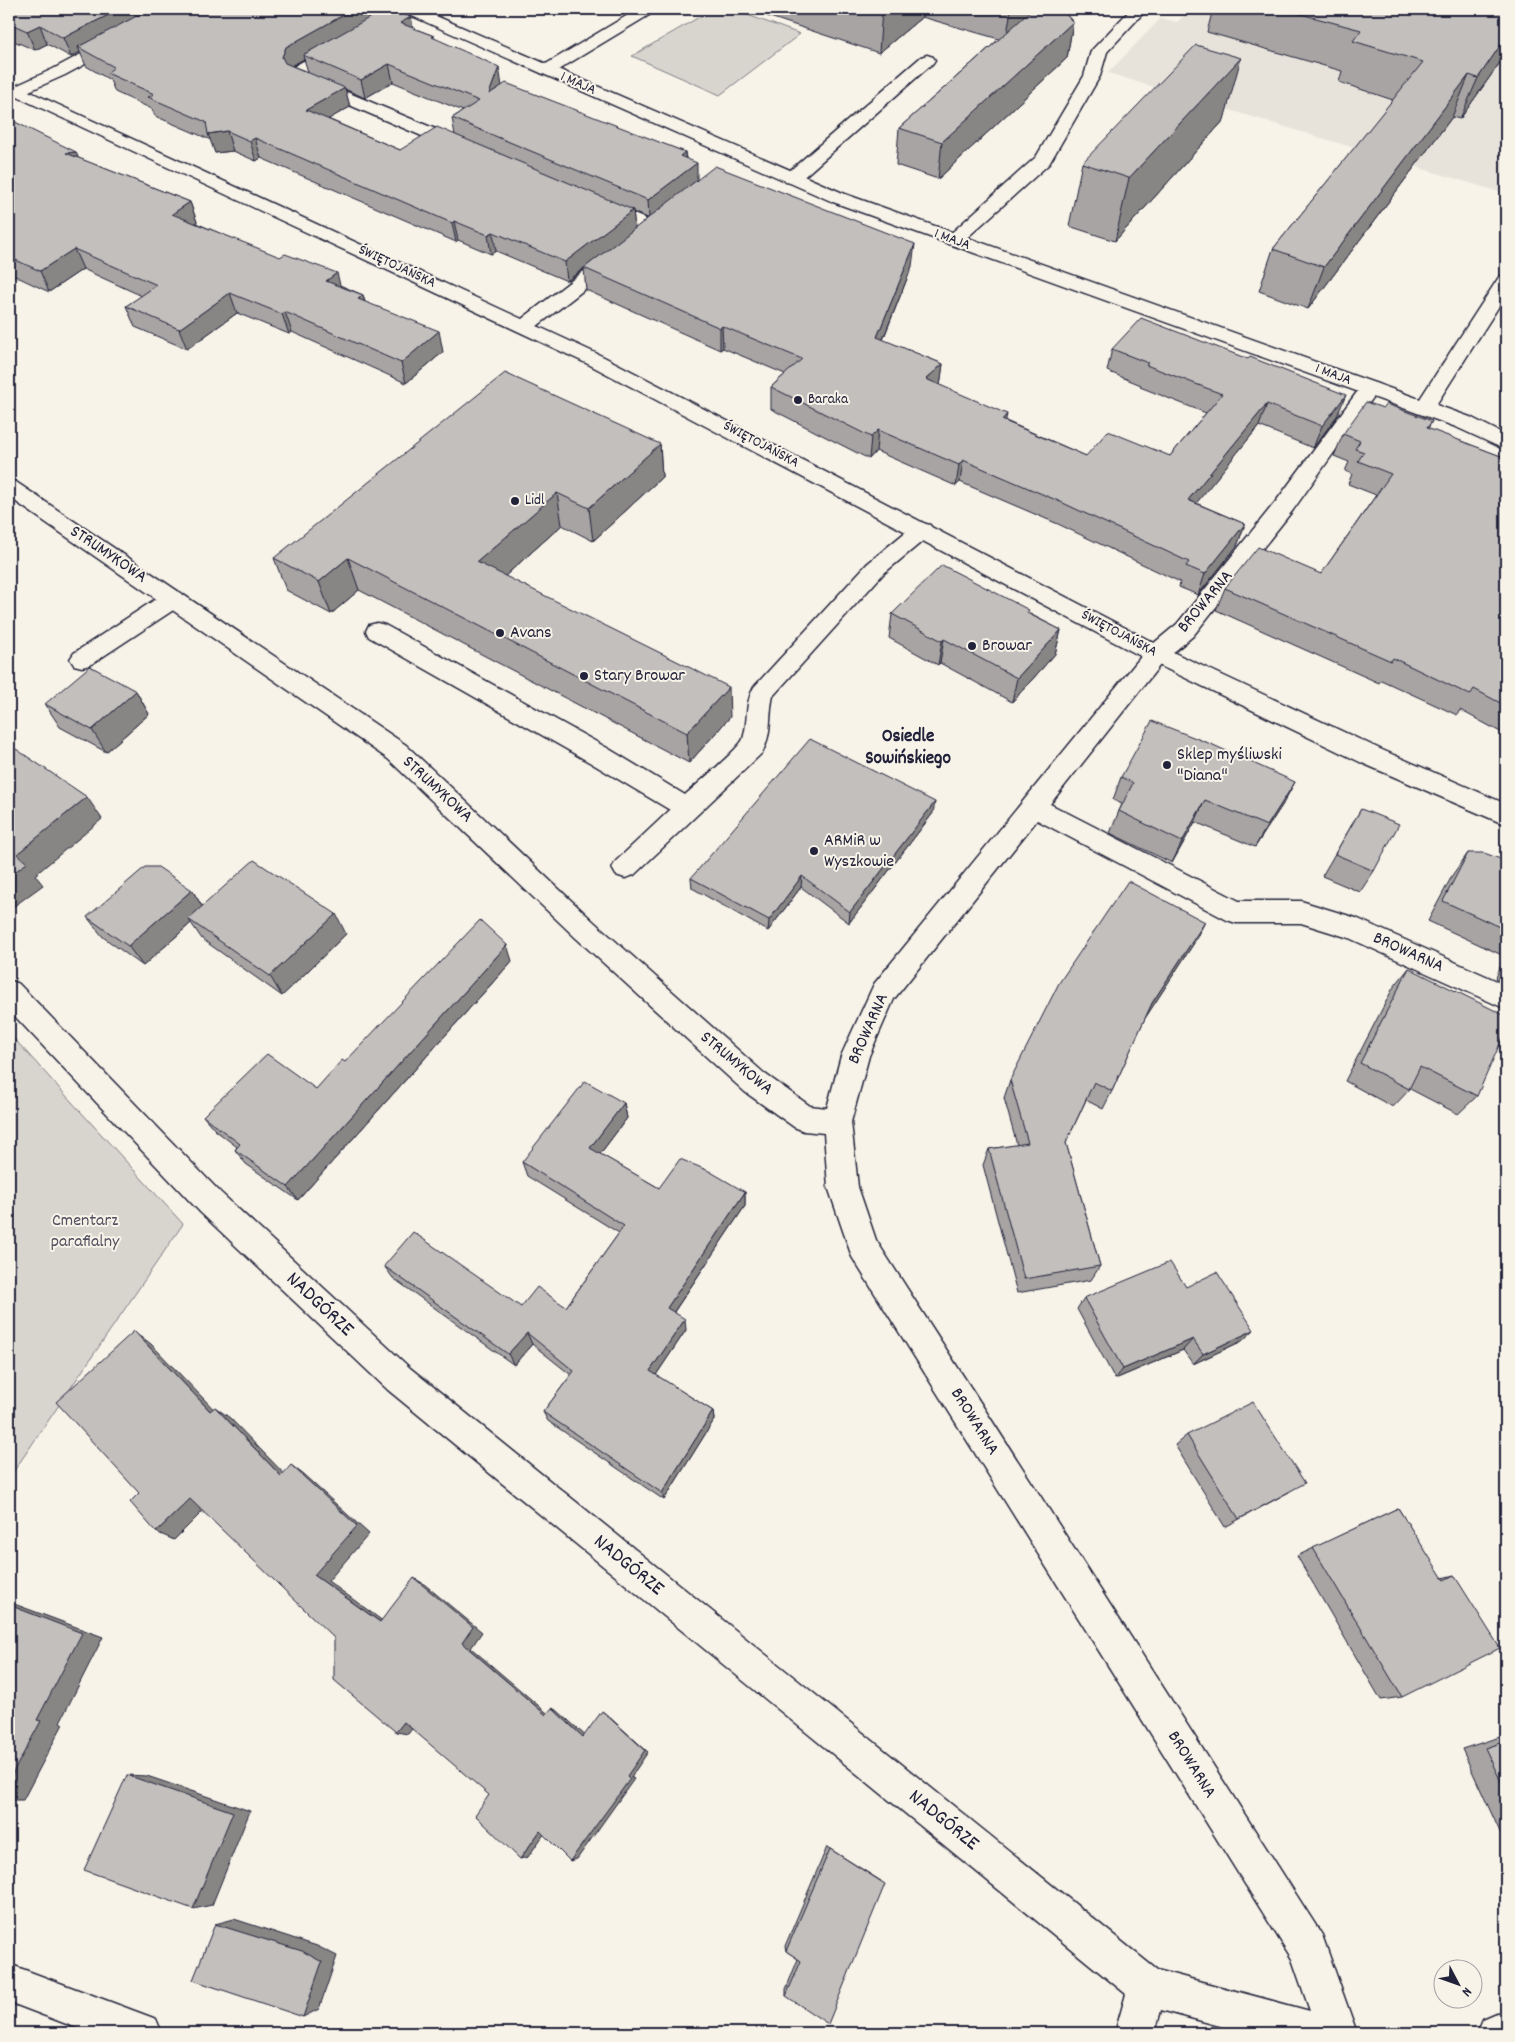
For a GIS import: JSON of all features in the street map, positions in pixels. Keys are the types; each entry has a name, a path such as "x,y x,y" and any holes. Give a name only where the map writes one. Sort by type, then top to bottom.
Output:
{"street":[{"path":"11,90 59,72 177,9"},
{"path":"407,9 299,70 297,77 479,154"},
{"name":"1 MAJA","path":"407,9 792,178 954,240 1463,422 1506,443"},
{"path":"547,70 649,9"},
{"path":"954,240 1043,160 1092,76 1099,51 1139,9"},
{"path":"792,178 927,60"},
{"name":"ŚWIĘTOJAŃSKA","path":"11,90 525,326 661,393 1156,654 1371,756 1506,816"},
{"path":"727,169 742,157"},
{"path":"588,200 652,228"},
{"path":"525,326 667,216"},
{"path":"1424,408 1506,280"},
{"name":"BROWARNA","path":"1336,2033 1308,1949 863,1246 843,1187 837,1122 854,1056 884,992 1156,654 1185,630 1285,505 1370,388"},
{"name":"STRUMYKOWA","path":"9,487 397,752 585,930 755,1083 804,1118 837,1122"},
{"path":"625,868 753,746 760,725 758,709 762,693 875,569 922,530"},
{"path":"82,659 173,599"},
{"path":"377,631 600,756 688,809"},
{"name":"BROWARNA","path":"1033,807 1236,912 1301,912 1356,929 1506,997"},
{"name":"NADGÓRZE","path":"9,992 210,1202 398,1380 1147,1987 1318,2033"},
{"path":"9,1983 142,2033"},
{"path":"1135,2033 1147,1987"},
{"path":"1497,2033 1506,2032"}],"shaded area":[{"path":"1191,9 1506,9 1506,194 1108,73 1161,18 1177,22"}],"green space":[{"path":"713,9 731,9 800,34 720,95 632,56"},
{"name":"Cmentarz parafialny","path":"9,1033 183,1224 9,1478"}],"building":[{"path":"9,9 120,9 63,38 40,25 27,31 9,23"},
{"path":"150,9 354,9 286,47 282,57 285,63 345,88 306,110 400,150 437,127 633,210 565,262 493,232 488,235 454,221 452,223 255,138 250,141 227,131 208,134 206,122 148,97 154,94 107,73 114,67 78,47"},
{"path":"385,9 411,17 400,23 434,36 432,37 499,67 489,94 506,83 685,152 680,156 697,163 648,200 452,118 479,101 389,64 361,80 303,55"},
{"path":"1033,9 1061,9 1073,22 942,142 899,128"},
{"path":"1282,9 1506,9 1506,37 1478,78 1469,75 1324,267 1273,249 1423,62 1353,41 1361,30"},
{"path":"1196,45 1241,58 1129,178 1082,163"},
{"path":"9,119 76,152 66,153 190,202 172,214 280,257 285,254 337,273 326,281 363,295 358,299 439,331 401,363 285,312 282,314 230,293 179,329 126,306 157,285 74,249 40,271 9,257"},
{"path":"715,166 915,244 877,337 943,364 926,379 1007,414 1002,420 1086,456 1108,431 1170,456 1222,394 1146,365 1148,363 1112,349 1141,318 1248,359 1250,357 1346,395 1322,426 1267,404 1188,500 1245,524 1205,574 1186,566 1189,562 1063,503 963,460 959,465 878,430 871,437 771,387 802,359 722,326 720,328 584,268"},
{"path":"505,373 660,444 589,508 557,493 477,562 729,687 687,733 348,558 319,582 274,558"},
{"path":"1366,402 1383,408 1386,404 1432,421 1427,428 1506,458 1506,706 1474,689 1470,695 1393,658 1391,661 1225,588 1258,547 1321,574 1391,474 1358,461 1364,452 1355,449 1360,441 1343,434"},
{"path":"942,565 1029,610 1027,613 1061,630 1017,678 892,614"},
{"path":"90,666 136,691 92,730 45,704"},
{"path":"1152,721 1211,744 1295,782 1267,826 1205,800 1182,842 1119,811 1133,783 1121,777"},
{"name":"ARMiR w Wyszkowie","path":"810,739 935,802 850,912 802,876 769,920 691,878"},
{"path":"16,749 87,797 17,854 27,863 9,876 9,755"},
{"path":"1361,809 1399,824 1374,871 1335,854"},
{"path":"1468,853 1484,853 1506,861 1506,930 1443,901"},
{"path":"254,860 336,914 270,976 188,919"},
{"path":"145,867 158,867 192,890 128,946 87,917"},
{"path":"1128,881 1205,922 1152,1003 1112,1091 1094,1082 1066,1143 1100,1266 1024,1279 989,1149 1028,1143 1010,1080 1059,983"},
{"path":"480,920 507,945 288,1187 235,1150 240,1144 203,1116 267,1054 316,1089 342,1060 345,1062"},
{"path":"1409,968 1506,1016 1506,1030 1477,1096 1420,1067 1409,1089 1360,1063"},
{"path":"585,1081 624,1103 590,1148 659,1188 680,1159 709,1171 745,1192 667,1308 685,1319 650,1371 713,1411 662,1493 543,1412 574,1371 527,1333 508,1354 384,1266 413,1232 521,1307 537,1287 566,1307 624,1226 522,1162"},
{"path":"1170,1262 1186,1287 1217,1272 1254,1330 1203,1354 1193,1339 1123,1369 1084,1298"},
{"path":"134,1331 210,1411 215,1407 281,1476 291,1465 357,1526 314,1575 380,1622 414,1578 473,1627 462,1643 546,1715 552,1708 583,1737 602,1711 645,1750 627,1776 630,1779 570,1861 540,1831 520,1859 475,1815 489,1795 404,1722 396,1732 334,1680 334,1638 190,1499 156,1532 130,1502 139,1493 56,1402"},
{"path":"1253,1402 1305,1483 1239,1519 1187,1435"},
{"path":"1398,1508 1444,1580 1454,1575 1500,1648 1402,1697 1313,1548"},
{"path":"9,1605 82,1633 37,1720 41,1721 9,1780"},
{"path":"1506,1741 1506,1792 1485,1748"},
{"path":"127,1775 233,1812 193,1909 84,1870"},
{"path":"830,1849 885,1884 828,2024 786,1996 801,1961 786,1951"},
{"path":"215,1924 302,1951 322,1962 303,2017 193,1980"}],"place":[{"name":"Baraka","path":"798,400"},
{"name":"Lidl","path":"515,501"},
{"name":"Avans","path":"500,633"},
{"name":"Browar","path":"972,646"},
{"name":"Stary Browar","path":"584,676"},
{"name":"Sklep myśliwski \"Diana\"","path":"1167,765"},
{"name":"ARMiR w Wyszkowie","path":"814,851"}],"district":[{"name":"Osiedle Sowińskiego","path":"908,748"}]}
